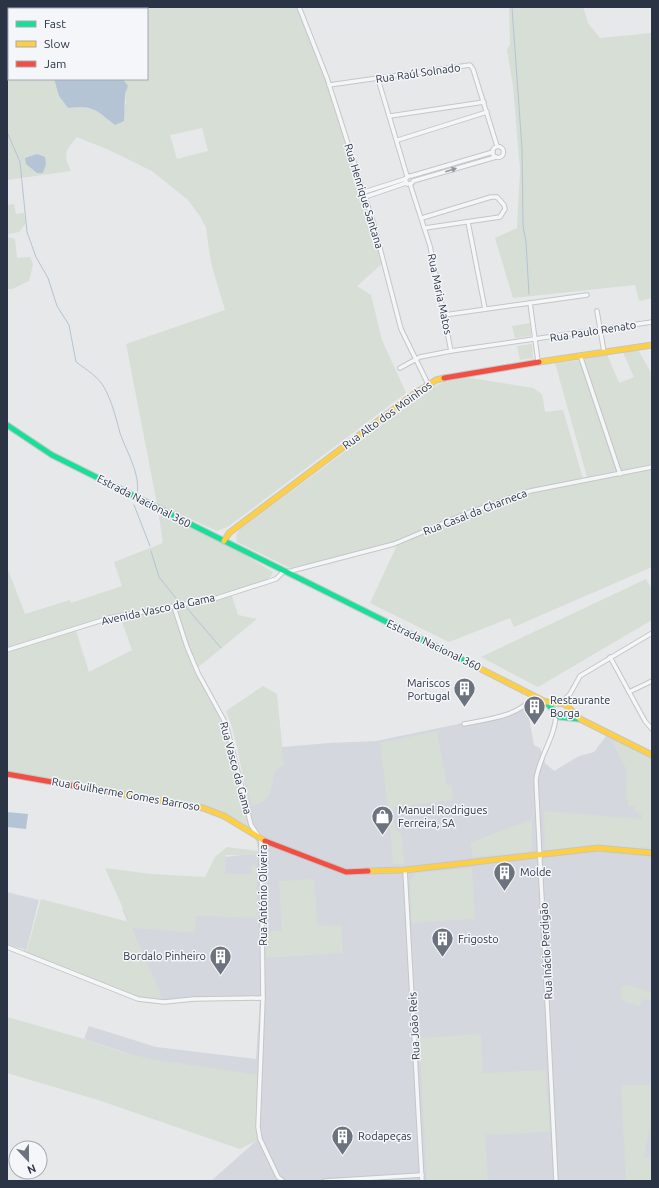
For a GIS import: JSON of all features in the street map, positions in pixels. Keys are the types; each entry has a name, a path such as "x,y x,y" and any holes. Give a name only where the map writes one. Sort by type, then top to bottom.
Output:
{"street":[{"name":"Rua Henrique Santana","path":"300,7 329,85 365,194 401,329 428,384"},
{"name":"Rua Raúl Solnado","path":"329,85 470,65 473,69 497,146"},
{"name":"Rua Maria Matos","path":"378,79 425,228 451,351"},
{"path":"390,116 484,102"},
{"path":"398,140 487,112"},
{"path":"365,194 493,152 497,146 502,148 504,153 501,157 496,157 409,180"},
{"path":"493,152 496,157"},
{"path":"422,218 491,197 497,197 504,204 505,209 500,217 425,228"},
{"path":"468,222 485,309"},
{"path":"444,315 587,295"},
{"path":"530,303 538,361"},
{"path":"597,311 604,352"},
{"name":"Rua Paulo Renato","path":"451,351 652,322"},
{"name":"Rua Alto dos Moinhos","path":"224,541 229,533 428,384 450,376 538,361 652,345"},
{"path":"400,368 416,359 451,351"},
{"path":"580,355 620,474"},
{"name":"Estrada Nacional 360","path":"7,425 52,455 546,702 560,704"},
{"name":"Rua Casal da Charneca","path":"285,571 300,570 394,544 470,512 530,491 652,467"},
{"path":"294,576 300,570"},
{"path":"299,578 300,570"},
{"name":"Avenida Vasco da Gama","path":"7,650 109,618 217,598 276,579 285,571"},
{"name":"Rua Vasco da Gama","path":"174,607 187,647 198,673 226,724 251,825 261,840"},
{"path":"580,719 565,717 555,713 560,704 570,694 580,676 652,633"},
{"path":"610,657 645,721 652,729"},
{"path":"629,692 652,681"},
{"path":"565,717 569,708 570,694"},
{"path":"464,724 514,712 525,706 534,696"},
{"name":"Estrada Nacional 360","path":"546,702 555,713"},
{"path":"560,704 569,708 580,719 652,755"},
{"name":"Rua Inácio Perdigão","path":"555,713 556,725"},
{"name":"Rua Inácio Perdigão","path":"556,1181 537,770 539,762 556,725 565,717"},
{"name":"Rua Guilherme Gomes Barroso","path":"7,774 203,808 224,816 261,840"},
{"name":"Rua António Oliveira","path":"283,1181 278,1177 260,1140 258,1127 263,998 261,840 346,872 405,870 604,848 652,853"},
{"name":"Rua João Reis","path":"405,870 422,1181"},
{"path":"7,947 138,999 164,1002 194,999 263,998"},
{"path":"325,1181 422,1175"}],"shaded area":[{"path":"138,7 298,7 329,87 384,262 357,286 371,295 382,340 406,393 229,526 217,531 157,504 126,344 225,310 211,263 206,228 200,216 188,200 152,171 109,150 77,137 66,153 71,171 7,180 7,63 8,80 54,80 59,96 68,108 89,108 99,112 115,125 126,104 125,94 128,86 124,80 148,80 148,8","holes":["202,128 208,151 177,159 170,135"]},
{"path":"509,7 583,7 588,23 600,38 652,33 652,298 639,301 635,285 513,298 495,238 517,228 520,170 513,86 507,50 510,44"},
{"path":"14,204 16,214 24,213 26,223 19,232 9,234 8,237 15,239 17,258 30,257 33,264 29,281 12,289 7,289 7,205"},
{"path":"530,323 531,336 515,338 512,326"},
{"path":"532,344 533,358 520,360 517,346"},
{"path":"638,350 652,374 652,464 587,477 555,363 574,361 607,354 619,383 634,377 623,352"},
{"path":"464,377 533,388 542,394 545,412 563,410 584,482 652,469 652,567 514,627 510,618 449,642 370,603 399,541 290,568 237,542 236,535 240,529 433,387 446,381"},
{"path":"158,510 220,540 273,572 267,580 261,583 231,593 238,615 257,619 196,669 226,724 251,825 261,840 224,816 203,808 7,774 7,567 25,614 70,600 71,603 122,586 114,562 163,543","holes":["121,619 132,650 89,672 76,631"]},
{"path":"646,579 652,589 652,620 538,687 481,657"},
{"path":"263,686 277,694 284,764 274,772 271,790 267,798 252,807 232,727 226,711"},
{"path":"527,706 534,745 540,748 545,763 554,771 579,756 594,752 606,736 652,761 652,1181 211,1181 257,1140 153,1062 84,1039 89,1026 156,1047 256,1059 260,1000 163,1001 122,909 211,916 225,857 259,853 238,751 329,743 376,741 506,714"},
{"path":"437,731 447,785 451,785 454,800 396,807 392,813 395,828 401,834 405,864 393,864 390,823 380,743"},
{"path":"609,736 652,759 652,848 643,847 643,850 601,847 545,851 544,811 642,819 641,814 635,812 635,807 628,806 626,792 627,771"},
{"path":"532,819 532,850 528,852 473,857 470,843"},
{"path":"227,847 258,851 258,855 226,855 225,874 251,874 252,865 256,865 258,918 196,916 195,933 132,928 164,1002 138,999 26,954 41,899 129,922 105,868 151,874 205,877 215,857"},
{"path":"472,868 475,919 412,923 410,881 415,873"},
{"path":"314,879 318,926 341,925 343,953 266,958 265,932 282,930 279,881"},
{"path":"7,892 39,900 26,952 23,949 7,945"},
{"path":"626,985 652,992 652,1001 642,999 640,1006 621,1000 621,987"},
{"path":"7,1017 84,1039 121,1052 152,1059 259,1075 258,1105 260,1139 240,1149 98,1100 7,1073"},
{"path":"481,1034 483,1073 545,1070 550,1132 485,1135 488,1181 427,1181 419,1038"},
{"path":"652,1070 652,1117 644,1157 652,1157 652,1181 626,1181 621,1085 650,1085"}],"water":[{"path":"54,80 124,80 128,86 125,94 124,121 115,125 99,112 89,108 68,108 59,96"},
{"path":"37,154 45,157 46,164 43,173 37,173 26,164 25,158"},
{"path":"7,812 28,814 26,829 7,827"}],"waterway":[{"path":"512,7 522,149 523,226 526,242 529,294"},
{"path":"7,132 20,162 27,232 36,257 48,278 57,306 69,325 76,362 99,381 110,399 120,433 135,471 138,486 137,494"},
{"path":"134,505 150,546"},
{"path":"151,551 159,577 179,602"},
{"path":"186,607 221,648"}],"traffic: fast":[{"path":"7,425 52,455 475,666"},
{"path":"546,702 559,717 579,719"}],"traffic: slow":[{"path":"539,362 652,345"},
{"path":"224,541 229,533 414,394 436,380 444,378"},
{"path":"475,666 546,702 565,704 580,719 652,755"},
{"path":"114,793 203,808 224,816 265,841"},
{"path":"368,871 405,870 598,848 652,853"}],"traffic: jam":[{"path":"444,378 539,362"},
{"path":"7,774 114,793"},
{"path":"265,841 346,872 368,871"}],"place":[{"name":"Mariscos Portugal","path":"465,708"},
{"name":"Restaurante Borga","path":"535,726"},
{"name":"Manuel Rodrigues Ferreira, SA","path":"382,836"},
{"name":"Molde","path":"504,892"},
{"name":"Frigosto","path":"442,958"},
{"name":"Bordalo Pinheiro","path":"221,976"},
{"name":"Rodapeças","path":"343,1156"}]}
